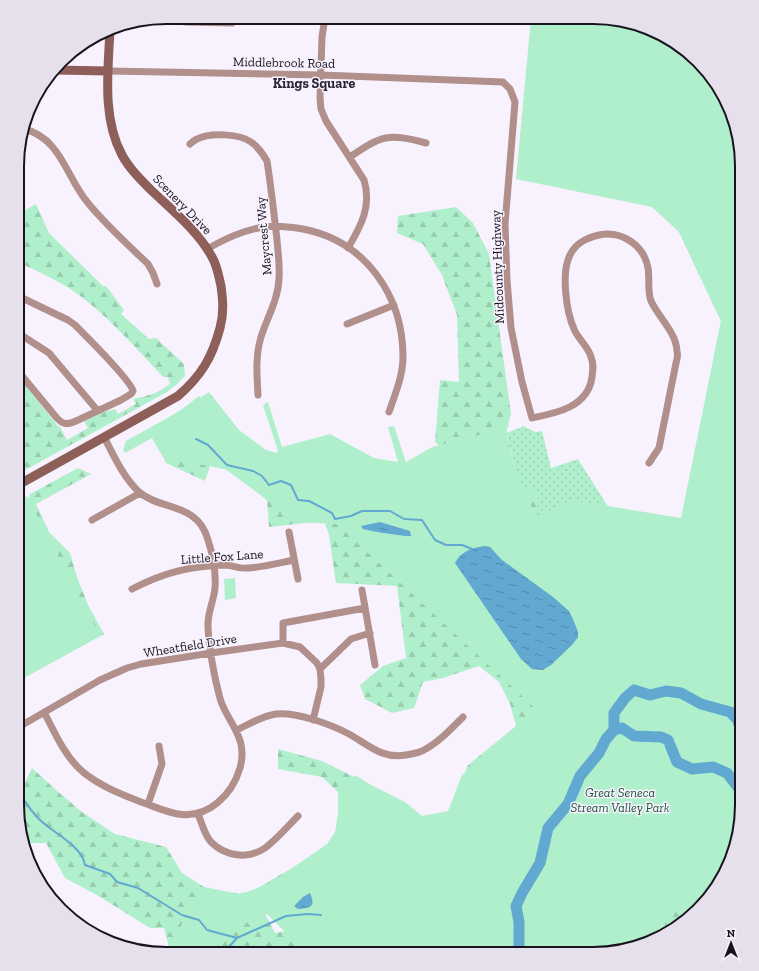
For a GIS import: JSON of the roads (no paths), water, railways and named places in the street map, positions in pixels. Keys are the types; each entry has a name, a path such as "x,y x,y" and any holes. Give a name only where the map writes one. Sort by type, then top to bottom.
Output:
{"street":[{"path":"324,24 322,36 321,109 326,121 364,180 366,187 366,206 361,225 348,248"},
{"name":"Scenery Drive","path":"24,482 178,396 192,384 203,370 215,347 223,315 220,281 213,258 193,230 136,175 122,156 114,139 108,106 110,36"},
{"name":"Middlebrook Road","path":"61,70 321,75 503,82 510,89"},
{"name":"Midcounty Highway","path":"510,89 514,102 505,224 507,280 511,328 522,382 532,418 561,412 578,403 591,384 594,365 591,354 574,330 568,314 565,276 566,269 570,255 581,242 589,238 605,234 618,235 631,241 637,246 646,260 649,269 650,298 673,336 677,351 676,363 659,448 649,463"},
{"path":"28,131 39,135 54,148 60,156 77,189 99,217 148,264 157,284"},
{"name":"Maycrest Way","path":"190,144 198,138 212,135 245,138 252,142 267,161 276,227 279,280 275,301 258,351 256,366 258,395"},
{"path":"350,157 364,147 386,137 403,137 426,143"},
{"path":"207,249 224,239 241,232 265,227 293,227 313,231 332,239 362,258 376,273 389,293 401,330 403,358 400,380 389,412"},
{"path":"24,299 68,320 75,325 132,386 133,391 121,400 76,421 65,424 56,417 24,378"},
{"path":"347,324 394,305"},
{"path":"24,337 49,353 97,410"},
{"path":"44,712 66,752 83,771 100,784 119,793 177,814 198,814 211,808 223,799 237,777 241,766 242,753 236,730 222,704 216,682 211,653 208,624 209,611 215,590 214,566 208,540 200,524 192,516 181,509 152,499 140,493 123,471 104,437"},
{"path":"92,520 140,493"},
{"path":"289,532 298,579"},
{"name":"Little Fox Lane","path":"132,589 163,574 188,568 226,565 235,568 249,568 294,560"},
{"path":"362,590 375,665"},
{"path":"283,643 283,623 366,608"},
{"path":"313,720 321,687 320,668 351,639 370,633"},
{"name":"Wheatfield Drive","path":"24,724 100,680 127,668 141,664 283,643 300,647 317,663 320,668"},
{"path":"236,730 259,719 275,714 288,714 332,726 349,734 373,749 387,755 401,756 423,751 434,744 463,717"},
{"path":"148,804 162,764 159,746"},
{"path":"198,814 205,832 211,841 226,852 238,855 252,854 264,849 298,816"}],"water":[{"path":"380,522 410,531 411,536 367,530 363,529 361,526"},
{"path":"485,546 490,547 502,560 553,597 569,611 573,619 578,632 578,637 573,644 551,665 543,670 532,669 521,659 455,563 460,556 467,551"},
{"path":"310,893 312,898 311,906 298,909 294,906 303,897"}],"waterway":[{"path":"196,439 208,445 227,465 253,471 262,476 269,485 281,481 291,485 298,500 309,501 332,513 335,519 351,516 362,511 390,511 404,519 422,520 435,540 446,545 462,545 472,549"},
{"path":"614,730 614,713 625,698 634,690 650,695 666,691 681,693 701,704 730,712 735,717"},
{"path":"519,947 519,922 516,906 540,863 548,828 568,804 580,776 599,753 606,739 614,730 622,728 634,736 661,737 668,740 677,762 692,769 713,767 727,773 735,783"},
{"path":"24,800 38,818 78,851 83,858 85,865 110,874 117,882 138,888 182,915 199,920 207,930 237,938 286,916 307,914 321,915"},
{"path":"229,947 237,938"}],"district":[{"name":"Kings Square","path":"314,83"}],"park label":[{"name":"Great Seneca Stream Valley Park","path":"620,800"}]}
